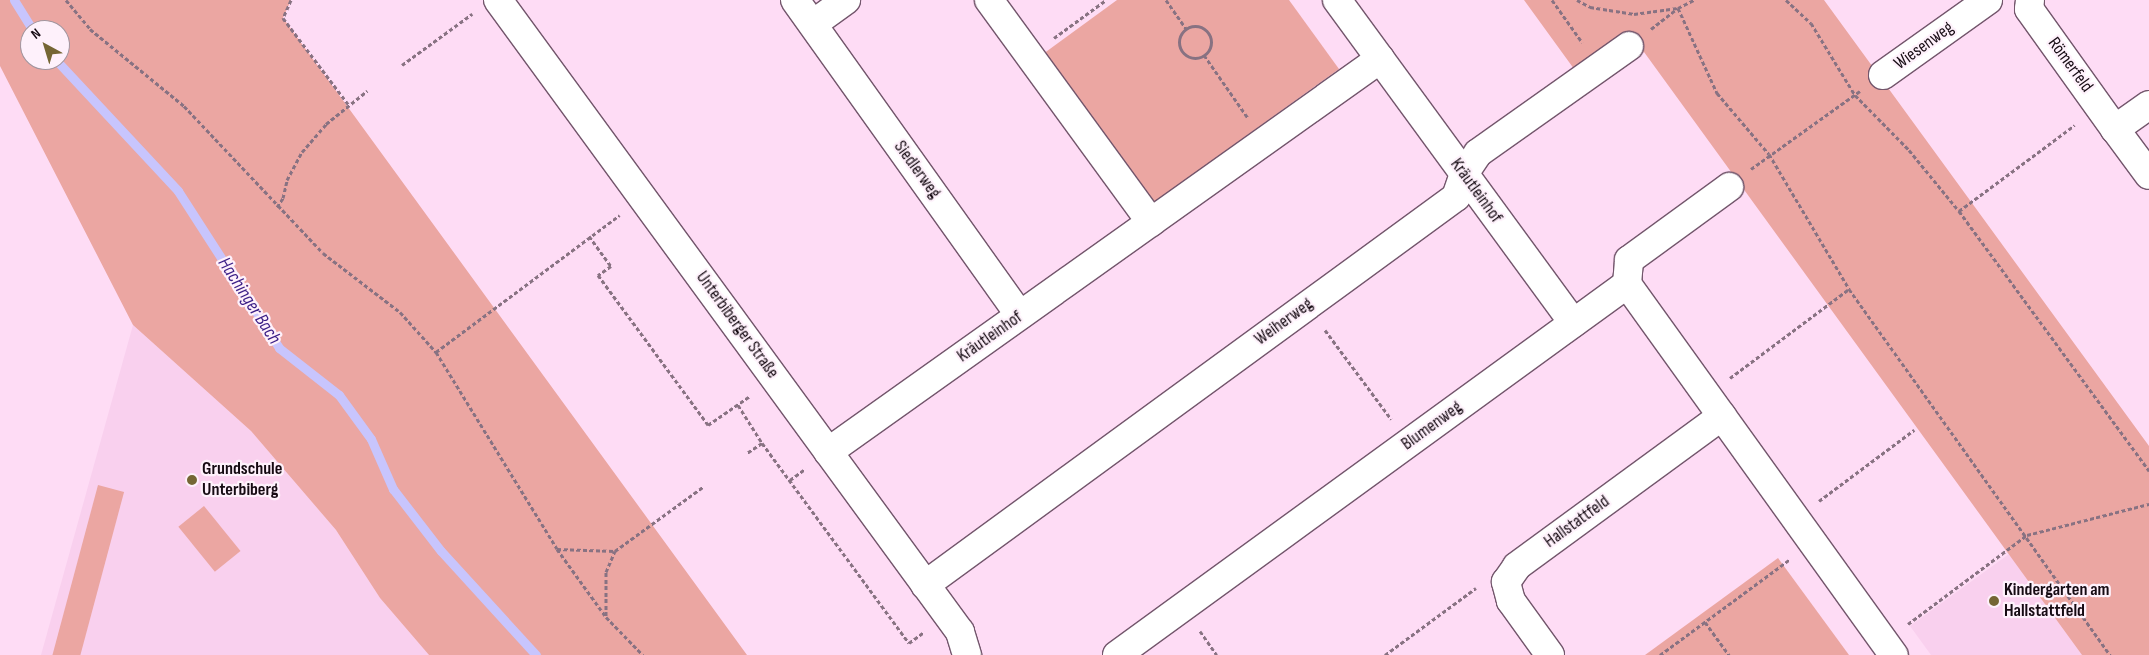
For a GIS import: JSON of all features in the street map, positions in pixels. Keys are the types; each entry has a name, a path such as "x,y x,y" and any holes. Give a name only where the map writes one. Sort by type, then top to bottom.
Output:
{"street":[{"name":"Siedlerweg","path":"796,0 1020,315"},
{"path":"813,24 846,0"},
{"path":"989,0 1151,222"},
{"name":"Kräutleinhof","path":"1337,0 1573,323"},
{"name":"Wiesenweg","path":"1883,75 1988,0"},
{"name":"Römerfeld","path":"2030,0 2030,9 2149,175"},
{"name":"Unterbiberger Straße","path":"487,5 644,198 960,632 967,655"},
{"name":"Weiherweg","path":"925,586 1456,196 1464,174 1478,153 1629,46"},
{"name":"Kräutleinhof","path":"828,452 1380,59"},
{"path":"2116,129 2149,105"},
{"path":"1728,187 1629,260 1626,284 1890,648"},
{"name":"Blumenweg","path":"1117,655 1626,284"},
{"name":"Hallstattfeld","path":"1506,582 1517,566 1714,405"},
{"path":"1506,582 1511,601 1550,655"}],"path":[{"path":"66,0 90,29 184,106 277,207 323,252 400,312 436,352 556,549 606,617 643,655"},
{"path":"291,0 283,18 348,104"},
{"path":"1029,56 1106,0"},
{"path":"1166,0 1186,28"},
{"path":"1552,0 1600,67"},
{"path":"1577,0 1590,7 1634,14 1678,8 1694,0"},
{"path":"1786,0 1811,24 1855,95 1909,150 1959,211 2149,471"},
{"path":"402,65 487,5"},
{"path":"1678,8 1717,93 1770,154 1849,289 2027,535 2110,655"},
{"path":"1197,26 1209,35 1210,46 1204,55 1190,58 1181,52 1179,37 1186,28 1197,26"},
{"path":"1204,55 1265,141"},
{"path":"1770,154 1883,75"},
{"path":"277,207 283,198 287,180 302,152 348,104 367,91"},
{"path":"1959,211 2100,107"},
{"path":"436,352 589,236 644,198"},
{"path":"589,236 611,266 598,275 708,425 776,379"},
{"path":"1714,405 1849,289"},
{"path":"1307,305 1409,443"},
{"path":"738,405 762,443 909,643 948,616"},
{"path":"1796,518 1914,430"},
{"path":"747,453 762,443"},
{"path":"606,617 606,572 615,551 704,486"},
{"path":"1890,648 2027,535 2149,504"},
{"path":"1660,655 1813,542"},
{"path":"556,549 615,551"},
{"path":"1384,655 1489,579 1506,582"},
{"path":"1705,622 1729,655"}],"shaded area":[{"path":"0,0 291,0 283,18 747,655 429,655 380,598 336,530 251,431 133,325 0,66"},
{"path":"1117,0 1289,0 1339,69 1152,204 1043,54"},
{"path":"1524,0 1824,0 2149,446 2149,655 2082,655 1644,52 1590,91"},
{"name":"Grundschule Unterbiberg","path":"133,325 251,431 336,530 380,598 429,655 41,655"},
{"path":"98,485 124,492 80,655 52,655"},
{"path":"204,506 241,551 215,572 178,527"},
{"name":"Kindergarten am Hallstattfeld","path":"2009,554 2082,655 1931,655 1910,626"},
{"path":"1778,558 1849,655 1645,655"}],"waterway":[{"name":"Hachinger Bach","path":"14,0 27,20"},
{"name":"Hachinger Bach","path":"65,70 178,191 279,348 339,395 371,439 393,489 441,551 536,655"}],"place":[{"name":"Grundschule Unterbiberg","path":"192,480"},
{"name":"Kindergarten am Hallstattfeld","path":"1994,601"}]}
